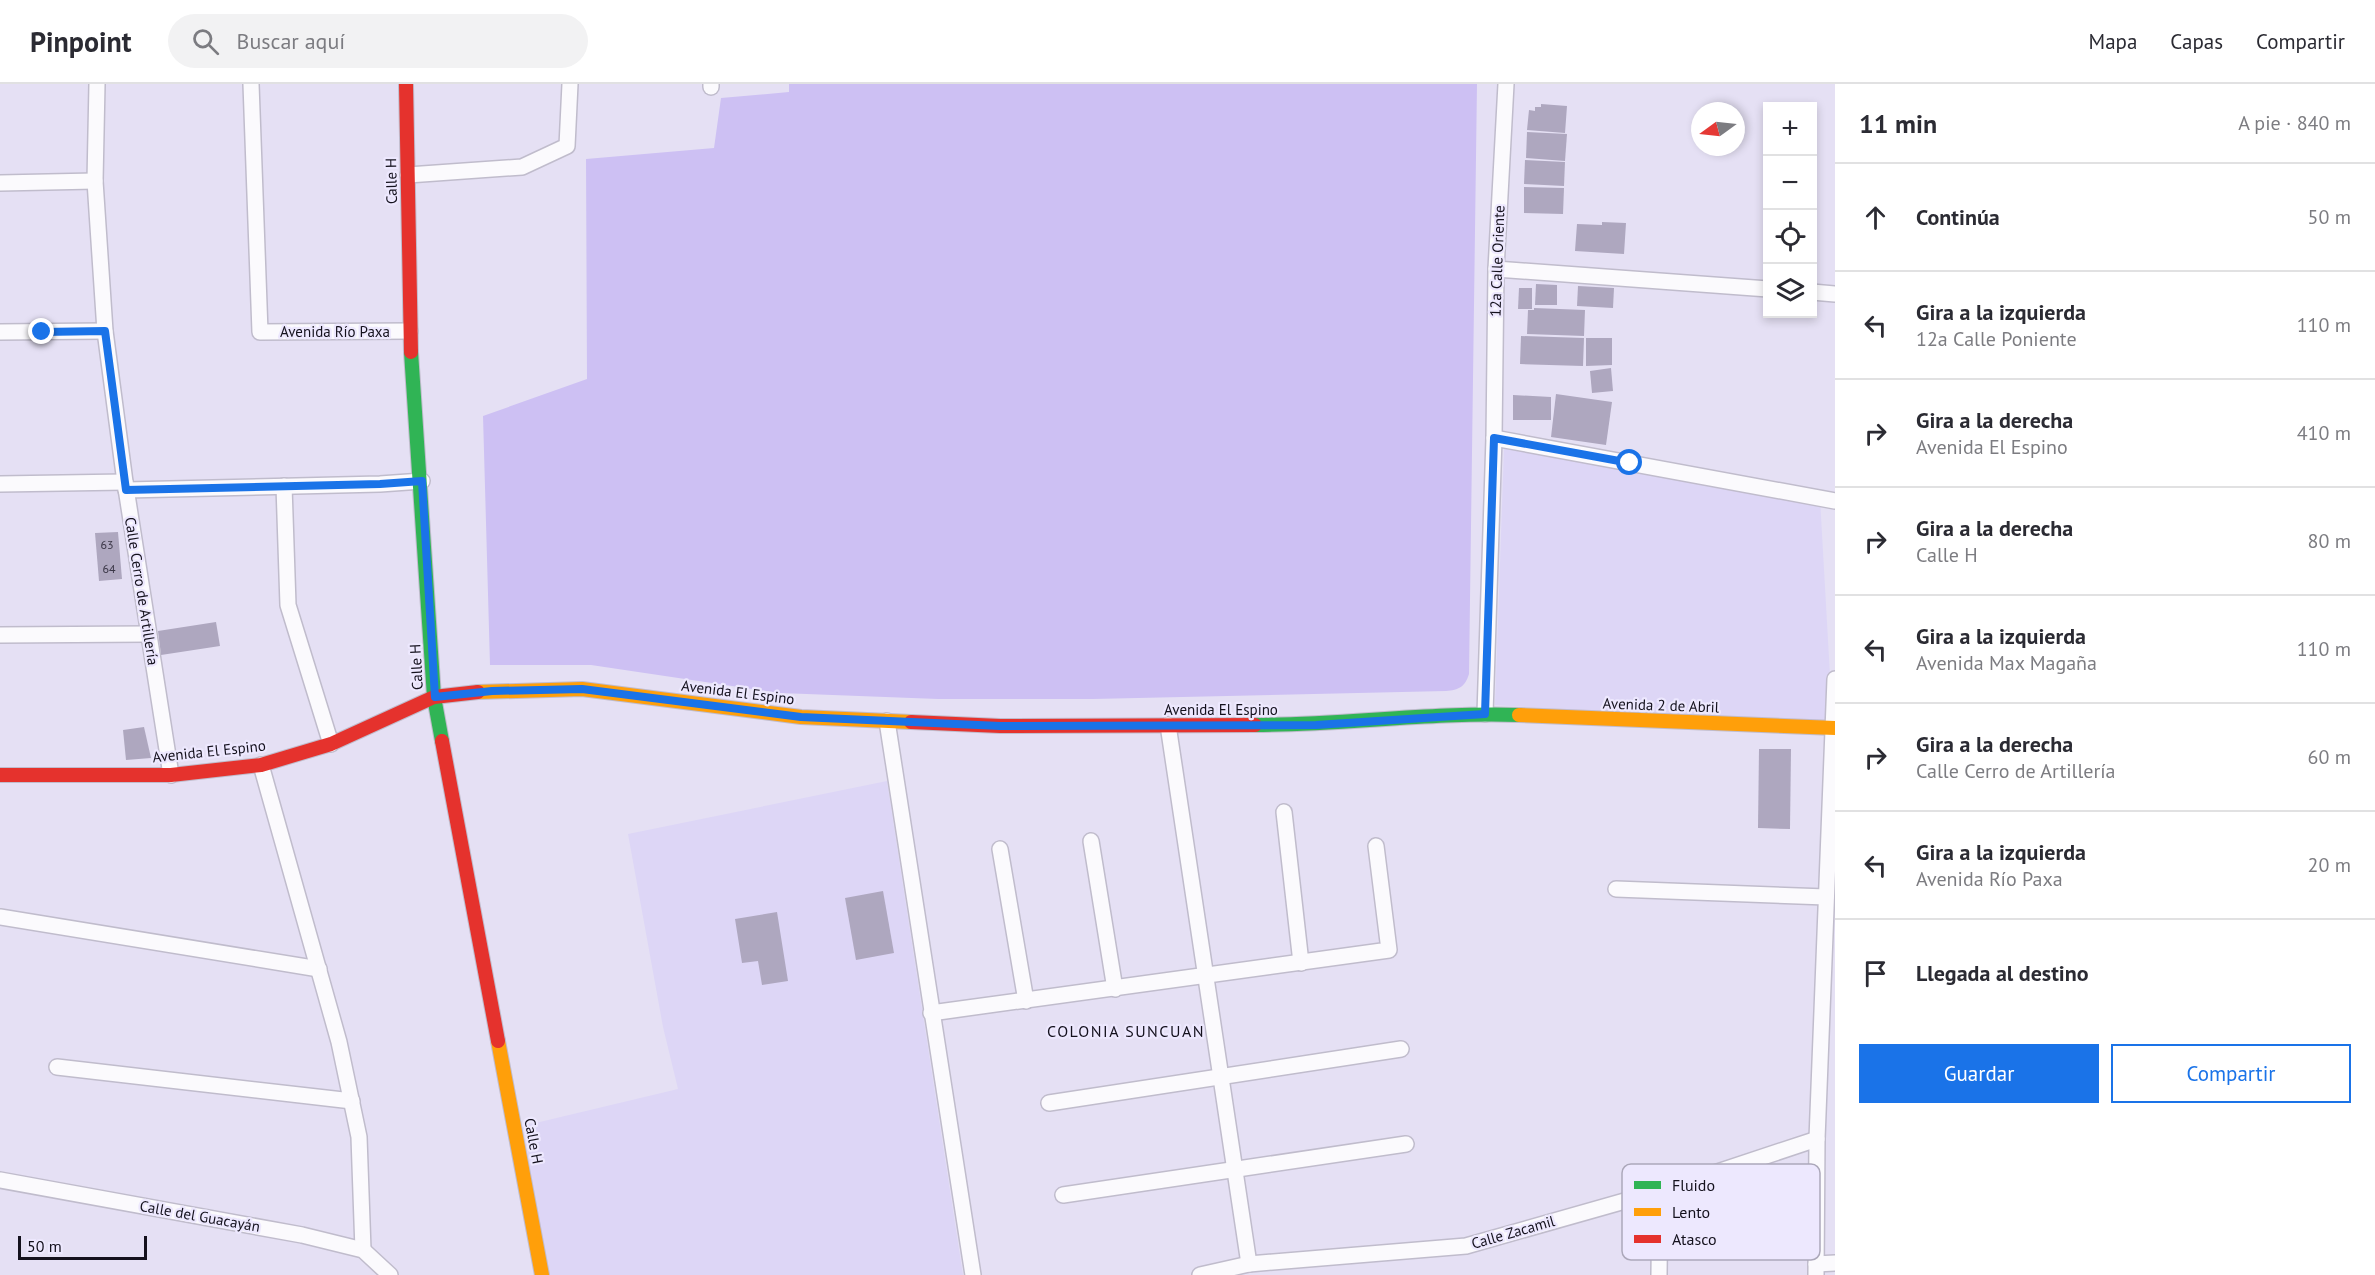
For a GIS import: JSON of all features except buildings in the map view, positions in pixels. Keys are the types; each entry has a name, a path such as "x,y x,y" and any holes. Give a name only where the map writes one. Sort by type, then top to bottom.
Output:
{"street":[{"name":"Calle Cerro de Artillería","path":"97,84 95,182 105,331 126,486 171,775"},
{"name":"Avenida Río Paxa","path":"251,84 260,332 410,331"},
{"name":"Calle H","path":"406,84 410,331 435,697 542,1275"},
{"path":"408,175 522,167 567,146 570,84"},
{"name":"12a Calle Oriente","path":"1485,714 1494,438 1496,269 1506,84"},
{"path":"0,183 95,182"},
{"path":"1496,269 1763,289"},
{"path":"1817,292 1835,294"},
{"path":"0,332 105,331"},
{"path":"1494,438 1835,501"},
{"path":"0,484 284,486 422,481"},
{"path":"284,486 288,605 331,744"},
{"path":"0,635 148,634"},
{"path":"1817,1164 1828,1006 1826,897 1835,680"},
{"name":"Avenida El Espino","path":"0,775 171,775 261,765 331,744 435,697 492,691 582,689 801,717 1000,726 1316,725 1485,714"},
{"name":"Avenida 2 de Abril","path":"1485,714 1834,728"},
{"path":"887,721 973,1275"},
{"path":"1168,725 1250,1264"},
{"path":"261,765 339,1042 359,1137 363,1250"},
{"path":"1284,812 1301,963"},
{"path":"1091,842 1115,989"},
{"path":"931,1013 1389,950 1376,846"},
{"path":"1000,849 1026,1000"},
{"path":"1616,889 1826,897"},
{"path":"0,916 319,969"},
{"path":"1049,1103 1401,1049"},
{"path":"57,1067 351,1101"},
{"name":"Calle Zacamil","path":"1742,1164 1817,1139"},
{"path":"1063,1195 1406,1144"},
{"name":"Calle del Guacayán","path":"0,1180 302,1235 363,1250 390,1275"},
{"name":"Calle Zacamil","path":"1200,1275 1250,1264 1466,1246 1622,1202"},
{"path":"1659,1260 1659,1275"},
{"path":"1816,1270 1835,1263"}],"shaded area":[{"path":"789,84 1477,84 1469,674 1466,682 1458,689 1446,691 1093,699 938,699 780,693 591,665 490,665 483,416 587,379 586,159 714,148 721,98 789,92"},
{"path":"1504,448 1820,498 1833,728 1495,705"},
{"path":"887,781 963,1275 548,1275 523,1126 678,1089 663,1027 628,834"}],"traffic: fast":[{"path":"411,352 434,697 442,741"},
{"path":"1255,725 1453,715 1519,715"}],"traffic: slow":[{"path":"478,692 582,689 801,717 911,722"},
{"path":"1519,715 1835,728"},
{"path":"498,1041 542,1275"}],"traffic: jam":[{"path":"406,84 411,352"},
{"path":"0,775 171,775 261,765 331,744 434,697 478,692"},
{"path":"911,722 1000,726 1255,725"},
{"path":"442,741 498,1041"}],"district":[{"name":"COLONIA SUNCUAN","path":"1126,1031"}],"route":[{"path":"42,332 105,331 126,490 422,481 435,697 492,691 582,689 801,717 1000,726 1316,725 1485,714 1494,438 1630,463"}]}
